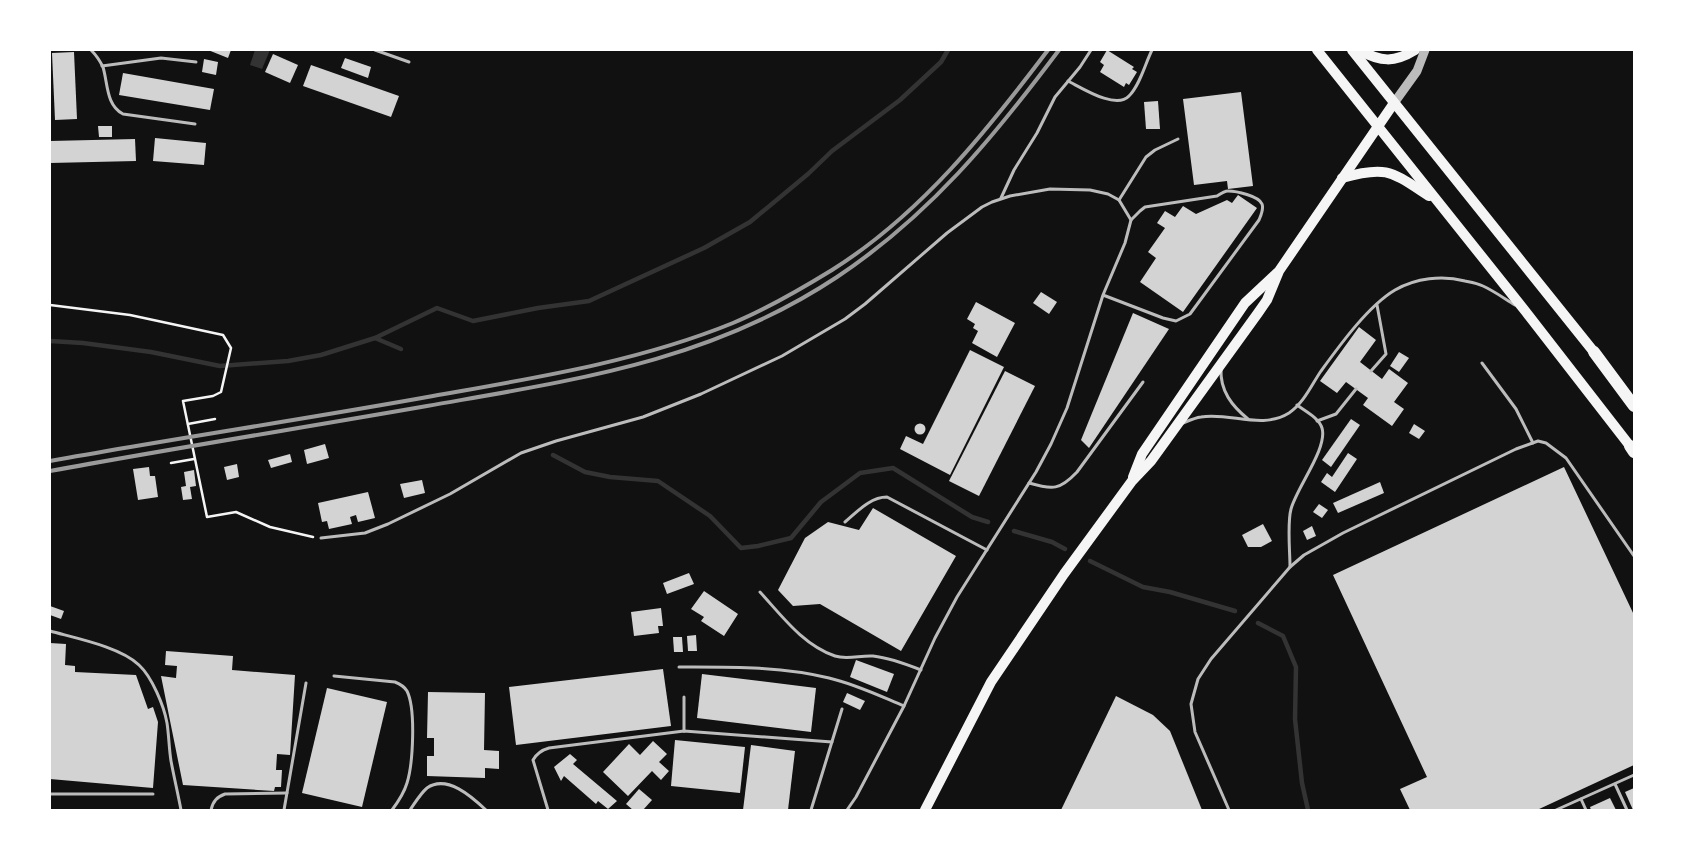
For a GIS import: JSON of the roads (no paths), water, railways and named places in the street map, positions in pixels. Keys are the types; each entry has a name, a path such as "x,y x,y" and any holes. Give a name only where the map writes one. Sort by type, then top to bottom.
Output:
{"highway":[{"path":"1594,352 1634,398"},
{"path":"1594,352 1634,406"}],"main road":[{"path":"1317,50 1526,312 1633,450"},
{"path":"1352,50 1594,352"},
{"path":"1359,50 1369,55 1390,60 1407,55 1415,50"},
{"path":"924,810 991,682 1064,574 1132,481 1151,461 1178,425 1267,300 1279,271 1394,103"},
{"path":"1342,178 1366,171 1378,170 1401,178 1438,202"},
{"path":"1132,481 1142,454 1245,303 1279,271"}],"street":[{"path":"1394,103 1417,71 1425,50"}],"lane":[{"path":"91,50 102,66 111,104 116,110 123,114 195,124"},
{"path":"375,50 409,62"},
{"path":"1001,199 1014,170 1037,133 1055,97 1080,67 1091,50"},
{"path":"1068,81 1107,100 1117,102 1124,100 1129,97 1135,87 1152,50"},
{"path":"102,66 161,58 196,62"},
{"path":"1119,200 1146,157 1155,150 1178,139"},
{"path":"321,538 365,533 450,494 521,453 556,441 643,417 701,394 782,356 844,319 865,304 947,234 982,207 1001,199 1050,189 1090,190 1108,194 1119,200 1132,220"},
{"path":"846,810 856,796 904,706 935,638 957,598 1052,444 1067,408 1103,295 1125,243 1132,220 1146,207 1217,196 1227,191 1251,195 1262,204 1259,220 1190,314 1176,321 1163,318 1103,295"},
{"path":"1178,425 1200,417 1248,419 1261,422 1290,412 1358,324 1377,304 1395,290 1413,282 1435,277 1452,277 1482,285 1526,312"},
{"path":"1371,371 1386,354 1377,304"},
{"path":"1482,362 1516,409 1533,442"},
{"path":"1222,363 1221,376 1227,395 1235,408 1248,419"},
{"path":"1029,483 1050,488 1066,483 1077,472 1143,382"},
{"path":"1317,421 1336,414 1356,390"},
{"path":"1290,567 1290,512 1295,495 1320,449 1322,428 1317,421 1297,405"},
{"path":"1229,810 1195,732 1191,704 1198,679 1211,659 1290,567 1304,555 1342,533 1516,449 1538,441 1546,443 1566,458 1634,556"},
{"path":"845,522 871,500 878,497 886,497 987,550"},
{"path":"760,592 804,639 821,650 837,657 872,656 885,658 921,670"},
{"path":"50,631 84,640 120,653 138,664 146,673 156,692 167,721 171,760 181,810"},
{"path":"679,667 747,667 828,678 867,690 904,706"},
{"path":"334,676 395,682 402,685 407,691 414,722 410,772 408,783 392,810"},
{"path":"284,810 306,683"},
{"path":"684,697 684,731"},
{"path":"811,810 842,709"},
{"path":"548,810 533,760 536,754 543,750 684,731 832,742"},
{"path":"1556,810 1634,775"},
{"path":"410,810 423,792 436,784 445,784 457,788 486,810"},
{"path":"1615,784 1627,810"},
{"path":"212,810 212,803 218,797 225,794 287,793"},
{"path":"50,794 153,794"},
{"path":"1581,799 1586,810"}],"waterway":[{"path":"50,341 83,343 151,352 220,366 288,361 321,355 375,338 437,308 473,321 538,308 589,301 704,248 750,222 808,174 832,151 900,100 941,62 948,50"},
{"path":"375,338 401,349"},
{"path":"553,455 585,472 610,477 658,481 710,516 741,548 791,538 821,502 860,473 893,468 972,517 988,522"},
{"path":"1014,531 1052,542 1065,549"},
{"path":"1090,561 1143,587 1170,592 1235,611"},
{"path":"1258,623 1283,636 1296,667 1295,719 1302,783 1308,810"}],"railway":[{"path":"50,461 547,375 660,348 697,337 733,323 771,305 832,270 895,224 950,170 976,141 1048,50"},
{"path":"50,471 535,387 639,364 690,348 740,329 789,306 837,277 902,228 931,201 984,144 1010,114 1059,50"}]}
